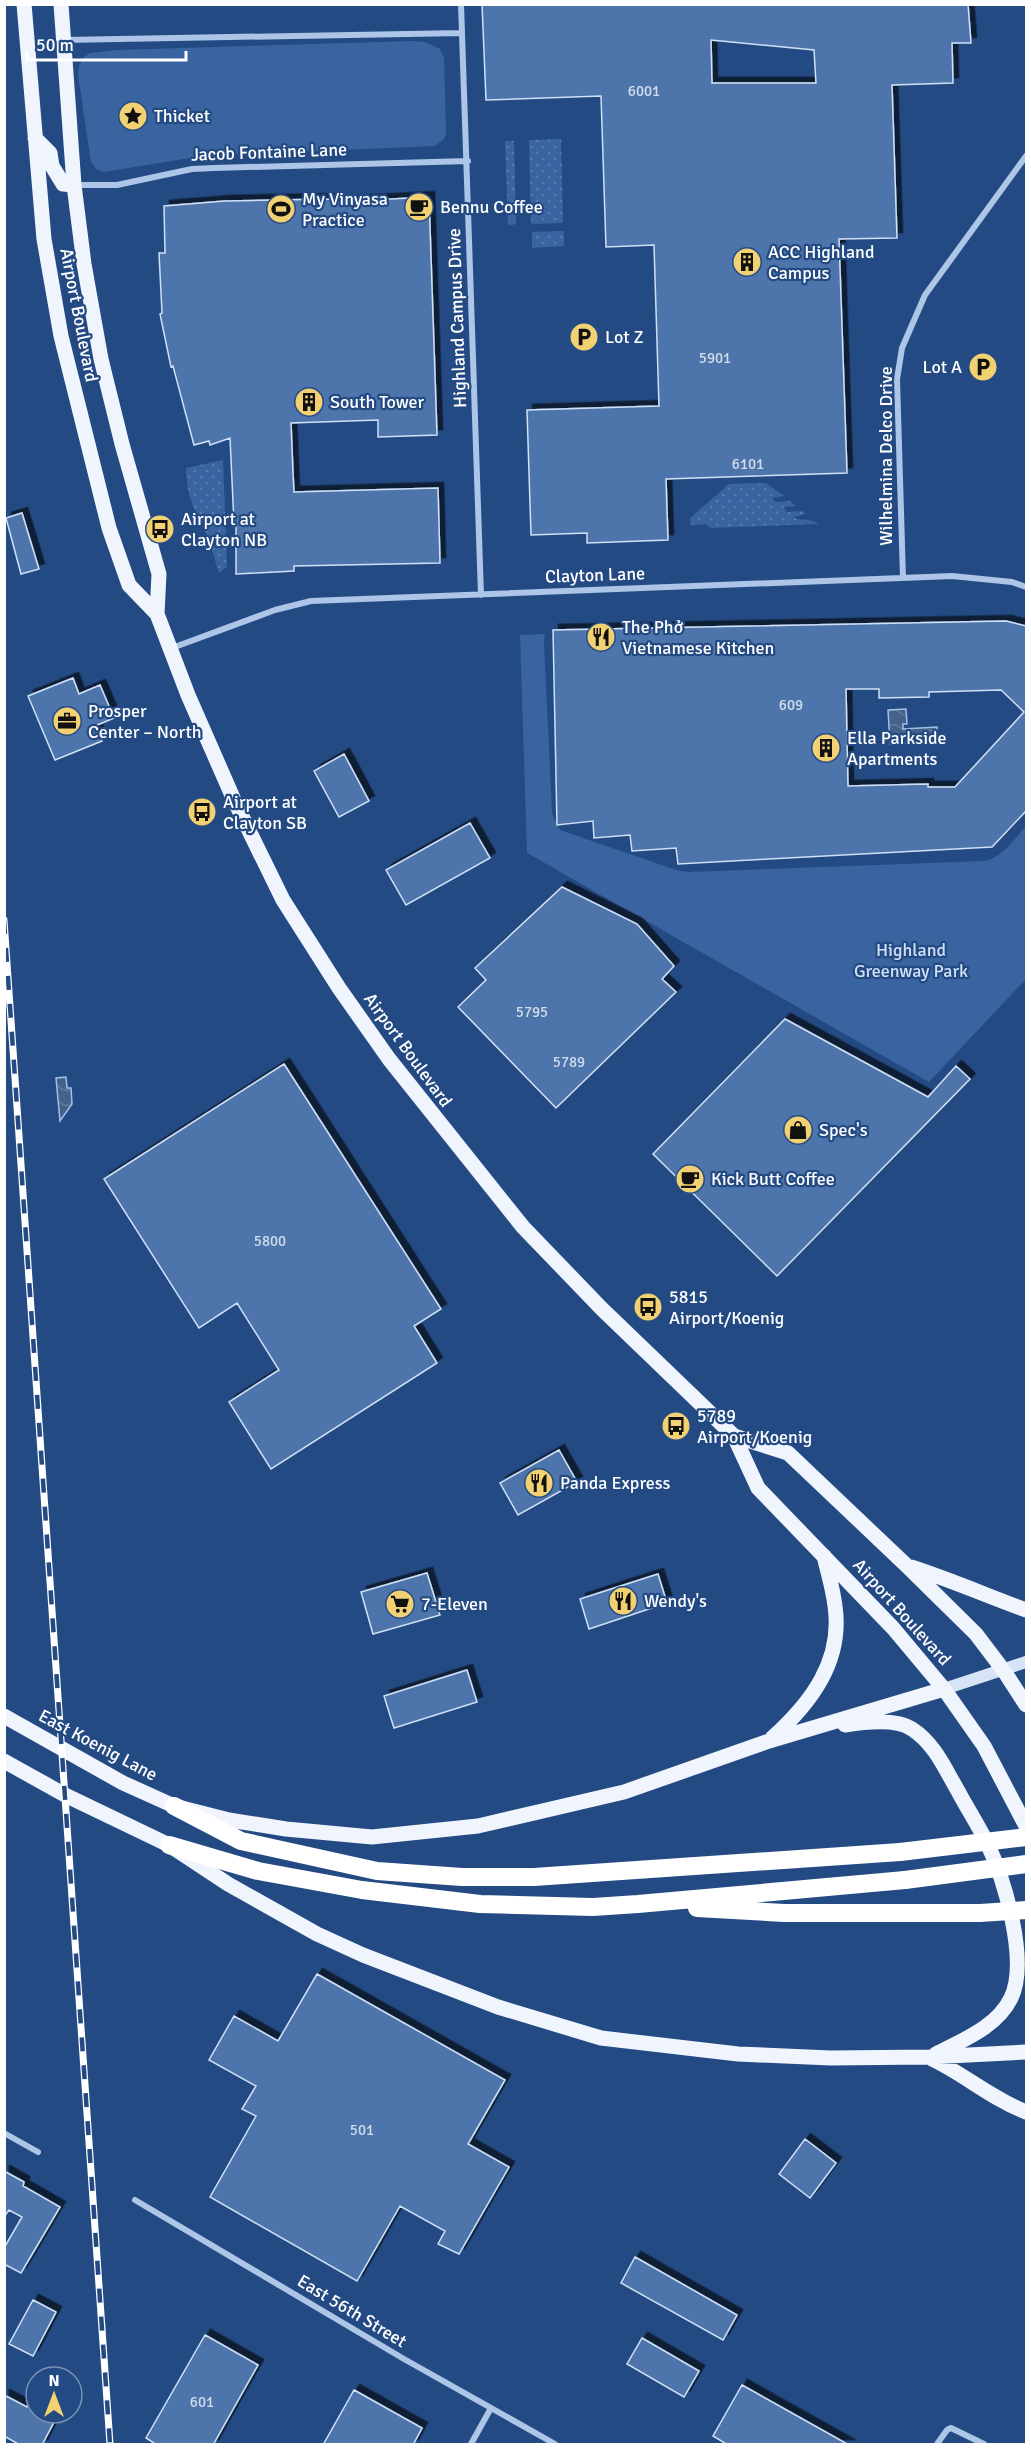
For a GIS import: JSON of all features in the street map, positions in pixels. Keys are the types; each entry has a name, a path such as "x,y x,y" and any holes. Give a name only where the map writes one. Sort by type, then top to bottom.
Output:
{"highway":[{"path":"174,1806 241,1840 377,1871 462,1877 534,1877 900,1852 1026,1837"},
{"path":"169,1845 258,1871 362,1890 480,1904 593,1907 905,1880 1026,1864"},
{"path":"638,1904 784,1913 980,1913 1026,1910"}],"main road":[{"name":"Airport Boulevard","path":"24,4 44,239 61,336 109,528 129,585 157,614 172,648 188,695 230,791 283,900 339,988 389,1059 455,1145 523,1227 602,1309 734,1436 758,1488 892,1628 944,1689 984,1746 1026,1826"},
{"name":"Airport Boulevard","path":"61,4 74,185 84,264 101,359 122,444 159,574 157,614"},
{"path":"35,138 50,153 52,166 63,184 74,185"},
{"name":"Airport Boulevard","path":"734,1436 788,1454 976,1634 1026,1705"},
{"path":"769,1741 789,1723 813,1695 833,1652 836,1606 824,1556"},
{"path":"906,1565 1026,1610"},
{"path":"769,1741 1004,1671 1026,1662"},
{"name":"East Koenig Lane","path":"4,1716 123,1783 174,1806 229,1820 372,1837 478,1826 624,1792 769,1741"},
{"path":"769,1741 850,1724 882,1721 911,1728 934,1749 987,1845 1001,1882 1018,1947 1018,1975 1011,1997 996,2019 968,2038 929,2057"},
{"path":"4,1761 65,1795 169,1845 228,1884 317,1934 498,2007 601,2038 738,2054 831,2058 929,2057 1026,2052"},
{"path":"929,2057 1026,2112"}],"street":[{"name":"Highland Campus Drive","path":"461,4 481,595"},
{"path":"64,40 462,33"},
{"name":"Wilhelmina Delco Drive","path":"903,578 897,379 902,348 925,295 1026,156"},
{"name":"Jacob Fontaine Lane","path":"74,185 117,185 192,169 468,161"},
{"name":"Clayton Lane","path":"172,648 275,610 311,601 952,576 1012,582 1026,587"},
{"path":"4,2133 38,2152"},
{"name":"East 56th Street","path":"135,2200 555,2445"},
{"path":"471,2445 491,2408"},
{"path":"937,2445 947,2430 951,2428 984,2445"}],"green space":[{"path":"425,42 440,49 444,58 446,133 444,139 435,146 202,156 104,172 96,169 91,162 78,75 83,58 90,53 117,50"},
{"path":"561,139 563,223 531,224 529,140"},
{"path":"505,141 514,141 516,224 508,225"},
{"path":"564,231 564,246 532,248 532,232"},
{"path":"223,460 227,567 219,573 209,541 190,497 186,468"},
{"path":"766,483 784,496 772,498 776,502 790,501 796,506 783,507 787,512 802,511 806,514 793,517 819,524 710,528 706,524 691,525 690,518 729,484"},
{"name":"Highland Greenway Park","path":"545,634 552,813 560,830 679,871 689,872 984,861 1002,852 1026,826 1026,979 929,1082 527,853 520,635"}],"water":[{"path":"906,709 907,724 903,724 903,729 937,727 937,742 890,744 888,710"},
{"path":"66,1077 67,1088 71,1088 72,1104 60,1121 56,1078"}],"building":[{"name":"ACC Highland Campus","path":"482,4 968,4 971,43 952,43 953,83 892,85 897,238 839,239 847,473 666,479 668,540 587,543 587,533 531,535 527,410 659,406 654,245 606,247 601,96 486,100","holes":["711,40 814,50 816,83 712,83"]},
{"name":"South Tower","path":"429,197 437,435 378,437 378,420 291,423 294,492 438,488 440,563 294,566 294,571 236,574 236,523 234,523 230,438 210,445 209,441 194,445 173,366 171,367 160,314 162,313 159,253 165,253 164,206 225,201 334,199 334,202"},
{"path":"22,513 39,569 21,574 6,518"},
{"name":"Ella Parkside Apartments","path":"1006,621 1026,626 1026,811 992,847 678,864 676,848 632,851 630,835 594,838 593,821 557,825 553,630","holes":["846,689 879,689 879,698 929,697 929,692 1001,690 1024,712 955,787 928,787 928,784 848,786"]},
{"path":"73,678 79,694 100,685 114,718 95,726 102,741 55,760 28,696"},
{"path":"344,754 369,801 339,817 314,771"},
{"path":"470,823 490,858 406,905 386,870"},
{"path":"562,887 637,924 674,966 662,979 676,992 556,1108 458,1007 486,980 475,968"},
{"name":"Spec's","path":"785,1019 928,1097 956,1066 970,1079 777,1276 653,1154"},
{"path":"284,1064 441,1309 414,1326 437,1363 271,1469 229,1402 279,1370 237,1303 199,1328 104,1179"},
{"name":"Panda Express","path":"559,1450 577,1482 518,1515 500,1483"},
{"name":"7-Eleven","path":"427,1573 440,1615 373,1634 361,1592"},
{"name":"Wendy's","path":"658,1574 667,1603 589,1629 580,1599"},
{"path":"467,1670 477,1702 394,1728 384,1696"},
{"path":"317,1974 505,2080 468,2144 509,2167 459,2254 438,2244 445,2231 400,2206 357,2281 210,2197 256,2116 242,2109 256,2086 209,2060 234,2016 278,2041"},
{"path":"805,2139 836,2163 810,2198 779,2174"},
{"path":"4,2171 24,2182 23,2186 60,2207 21,2273 4,2264 4,2248 22,2217 9,2210 4,2217"},
{"path":"635,2257 737,2315 723,2340 621,2283"},
{"path":"33,2300 56,2312 33,2356 9,2344"},
{"path":"205,2335 258,2365 213,2445 157,2445 146,2438"},
{"path":"642,2338 699,2371 684,2397 627,2364"},
{"path":"742,2385 849,2445 728,2445 713,2436"},
{"path":"354,2390 422,2428 413,2445 323,2445"},
{"path":"4,2395 24,2405 24,2425 52,2425 42,2445 20,2445 4,2436"}],"railway":[{"path":"4,920 110,2444"}],"place":[{"name":"Thicket","path":"133,116"},
{"name":"Bennu Coffee","path":"419,207"},
{"name":"My Vinyasa Practice","path":"281,209"},
{"name":"ACC Highland Campus","path":"747,262"},
{"name":"Lot Z","path":"584,337"},
{"name":"Lot A","path":"983,367"},
{"name":"South Tower","path":"309,402"},
{"name":"Airport at Clayton NB","path":"160,529"},
{"name":"The Phở Vietnamese Kitchen","path":"601,637"},
{"name":"Prosper Center – North","path":"67,721"},
{"name":"Ella Parkside Apartments","path":"826,748"},
{"name":"Airport at Clayton SB","path":"202,812"},
{"name":"Spec's","path":"798,1130"},
{"name":"Kick Butt Coffee","path":"690,1179"},
{"name":"5815 Airport/Koenig","path":"648,1307"},
{"name":"5789 Airport/Koenig","path":"676,1426"},
{"name":"Panda Express","path":"539,1483"},
{"name":"Wendy's","path":"623,1601"},
{"name":"7-Eleven","path":"400,1604"}]}
